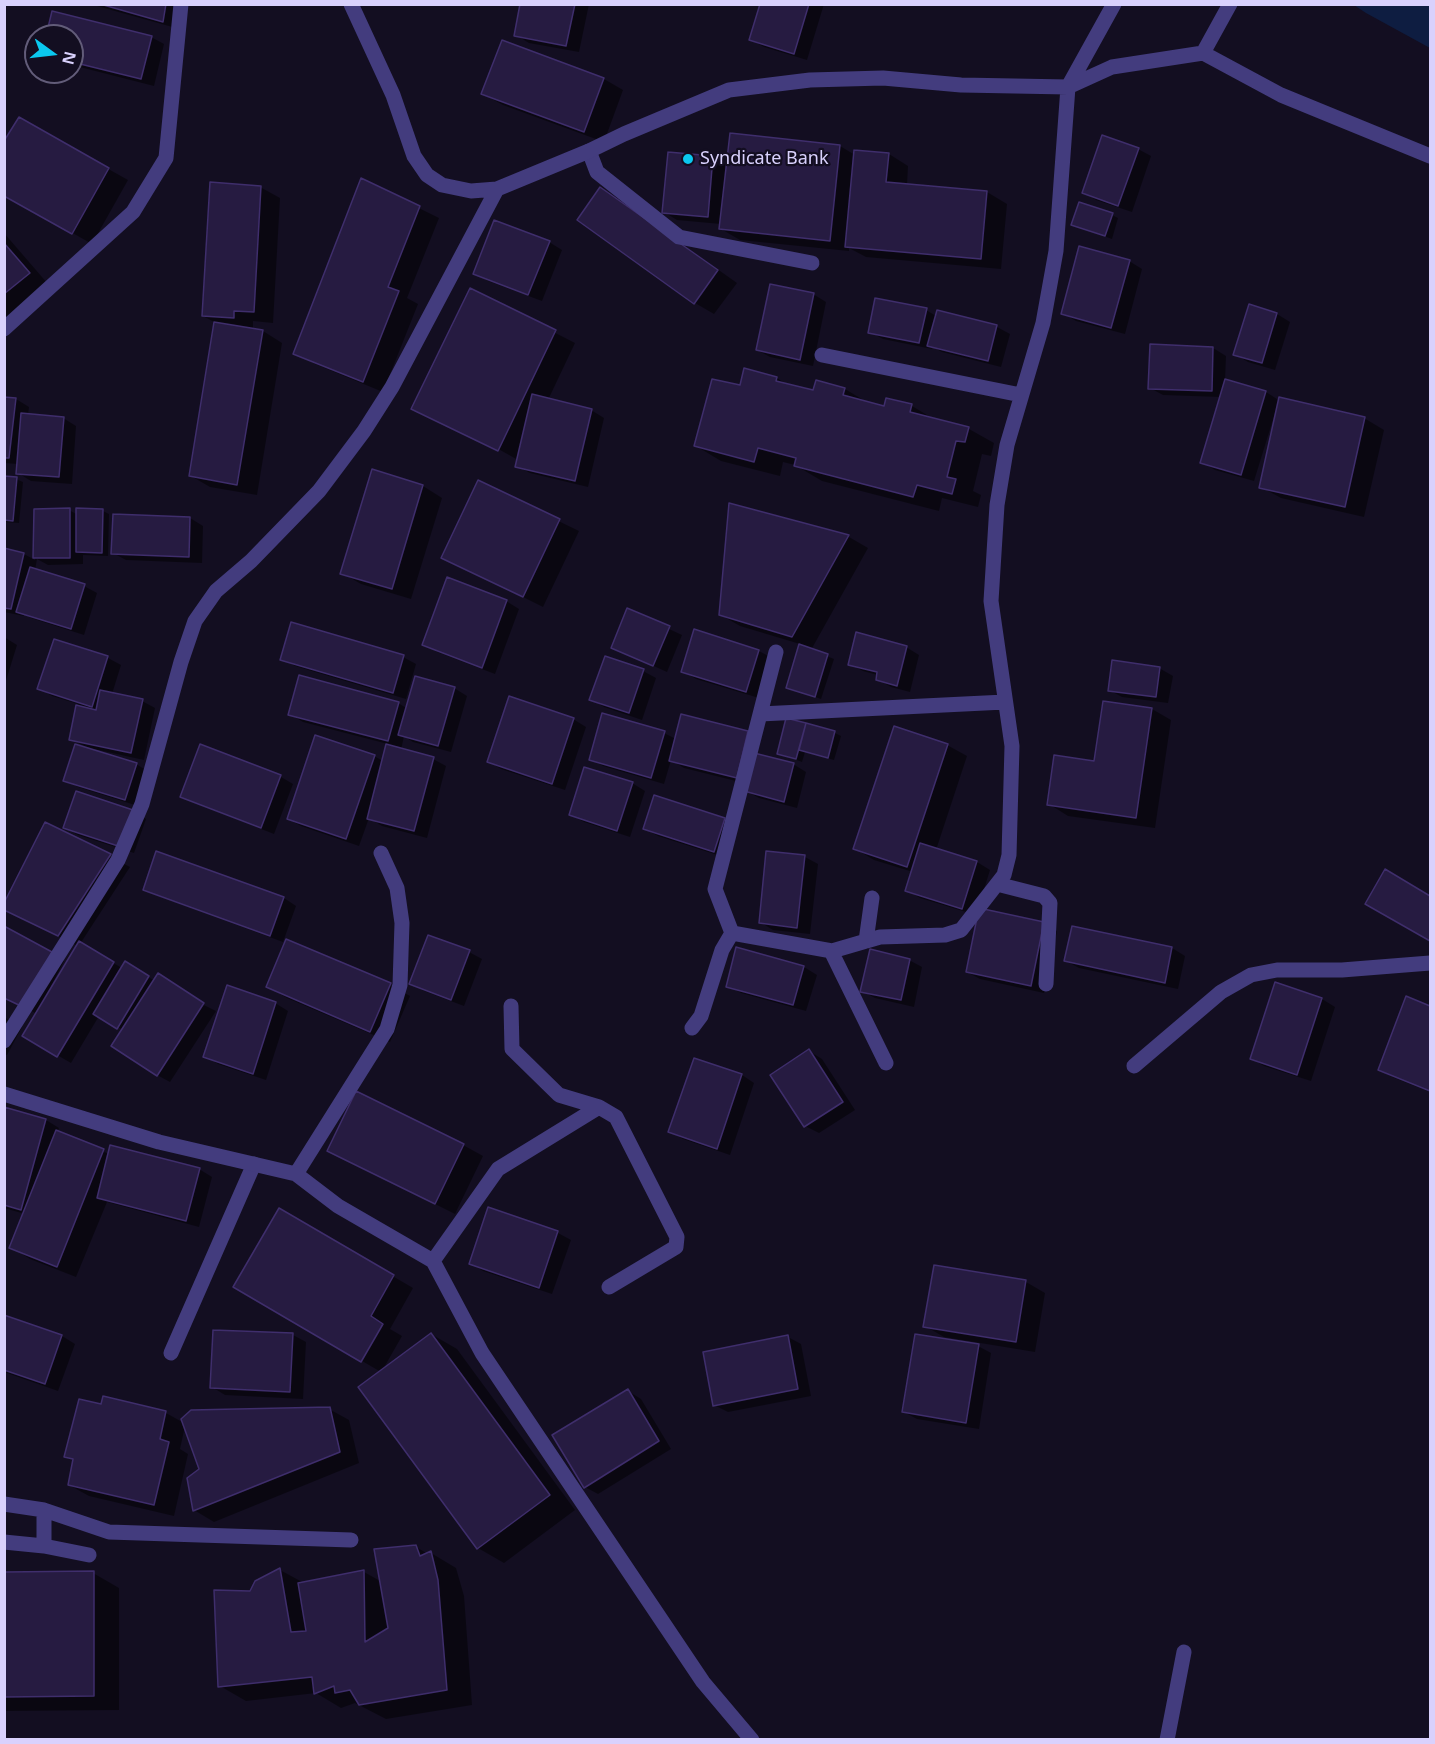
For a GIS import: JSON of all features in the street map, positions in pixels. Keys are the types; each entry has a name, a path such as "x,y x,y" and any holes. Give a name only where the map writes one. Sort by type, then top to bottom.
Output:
{"street":[{"path":"4,329 133,212 166,158 181,4"},
{"path":"351,4 393,95 414,156 427,176 442,185 471,191 497,189 589,152 624,134 729,90 810,80 883,78 961,85 1068,87 1112,67 1203,52 1281,94 1431,156"},
{"path":"732,933 831,951 880,937 945,935 961,930 1005,875 1009,855 1012,746 991,601 997,505 1007,445 1043,323 1056,250 1068,87 1114,4"},
{"path":"1203,52 1230,4"},
{"path":"589,152 597,172 679,237 812,263"},
{"path":"4,1041 118,860 142,804 195,621 216,591 250,561 319,491 364,431 392,387 497,189"},
{"path":"822,355 1021,394"},
{"path":"732,933 715,890 776,652"},
{"path":"760,714 1005,702"},
{"path":"296,1174 387,1029 400,985 402,923 397,888 381,853"},
{"path":"997,884 1044,896 1050,903 1046,984"},
{"path":"866,941 872,898"},
{"path":"692,1028 701,1016 722,950 732,933"},
{"path":"831,951 886,1063"},
{"path":"1134,1066 1221,992 1251,975 1277,970 1342,970 1431,963"},
{"path":"511,1006 512,1049 559,1095 599,1107 616,1117 676,1237 676,1247 609,1287"},
{"path":"4,1094 159,1142 296,1174 338,1206 434,1261 489,1362 703,1682 752,1740"},
{"path":"434,1261 498,1169 599,1107"},
{"path":"171,1353 254,1164"},
{"path":"4,1504 44,1510 108,1532 351,1540"},
{"path":"44,1510 44,1546"},
{"path":"4,1542 44,1546 89,1555"},
{"path":"1167,1740 1184,1652"}],"water":[{"path":"1354,5 1430,5 1430,48 1366,13"}],"building":[{"path":"100,4 166,4 163,22"},
{"path":"520,4 575,4 566,46 514,36"},
{"path":"760,4 809,4 794,54 749,40"},
{"path":"52,11 152,36 141,79 84,65 84,24 49,24"},
{"path":"502,40 604,78 584,132 481,94"},
{"path":"19,117 109,168 72,234 4,196 4,141"},
{"path":"730,133 840,145 830,241 719,229"},
{"path":"1102,135 1139,148 1118,206 1082,193"},
{"path":"854,150 889,153 886,182 987,191 981,259 845,247"},
{"path":"668,152 713,156 708,217 662,213"},
{"path":"361,178 420,206 388,287 399,291 363,382 293,354"},
{"path":"210,182 261,186 254,312 234,311 234,318 202,316"},
{"path":"600,187 718,270 694,304 577,220"},
{"path":"1079,202 1113,213 1105,236 1071,225"},
{"path":"494,220 550,241 528,295 473,274"},
{"path":"4,243 30,273 4,294"},
{"path":"1079,246 1130,260 1111,328 1061,314"},
{"path":"770,284 814,293 800,360 756,350"},
{"path":"470,288 556,330 498,451 411,409"},
{"path":"875,298 927,308 919,343 868,333"},
{"path":"1249,304 1277,313 1262,363 1233,355"},
{"path":"937,310 997,325 988,361 927,346"},
{"path":"214,322 263,330 237,485 189,476"},
{"path":"1150,344 1213,347 1212,391 1148,389"},
{"path":"744,368 777,377 776,381 813,390 816,380 845,388 843,395 884,406 886,398 912,404 910,412 969,427 965,442 956,441 947,477 956,479 952,494 917,485 913,497 794,466 796,458 758,448 754,462 694,446 712,379 740,385"},
{"path":"1225,379 1266,391 1241,475 1200,463"},
{"path":"532,394 592,409 575,481 515,467"},
{"path":"4,397 16,398 9,458 4,458"},
{"path":"1279,397 1365,417 1345,507 1259,488"},
{"path":"21,413 64,417 59,477 16,474"},
{"path":"372,469 423,485 392,589 340,574"},
{"path":"4,476 17,477 13,521 4,520"},
{"path":"478,480 560,519 523,597 441,558"},
{"path":"729,503 849,535 792,637 719,615"},
{"path":"70,508 70,558 33,558 34,509"},
{"path":"76,508 103,509 102,553 76,552"},
{"path":"113,514 190,517 189,557 111,554"},
{"path":"4,548 24,553 11,609 4,608"},
{"path":"30,567 85,584 71,629 16,612"},
{"path":"447,577 507,600 482,668 422,645"},
{"path":"627,608 670,626 653,666 611,648"},
{"path":"291,622 404,655 393,693 280,660"},
{"path":"694,629 759,650 746,692 681,672"},
{"path":"856,632 907,646 897,686 876,680 877,672 848,665"},
{"path":"54,639 108,656 92,707 37,689"},
{"path":"799,644 828,654 815,697 786,688"},
{"path":"605,656 644,669 629,713 589,700"},
{"path":"1112,660 1160,667 1156,697 1108,691"},
{"path":"299,675 399,702 388,741 288,715"},
{"path":"415,676 455,687 438,746 398,735"},
{"path":"100,690 143,699 131,753 69,740 76,705 96,710"},
{"path":"509,696 574,718 552,784 487,762"},
{"path":"1103,701 1152,708 1136,818 1047,805 1054,755 1094,761"},
{"path":"602,713 665,731 651,778 589,760"},
{"path":"681,714 748,731 737,778 669,761"},
{"path":"786,718 806,723 796,759 777,754"},
{"path":"806,723 835,731 828,758 799,750"},
{"path":"894,726 948,744 907,867 853,849"},
{"path":"315,735 375,755 346,839 287,819"},
{"path":"75,744 137,763 125,800 63,781"},
{"path":"200,744 281,775 261,828 180,797"},
{"path":"386,744 434,757 414,831 367,819"},
{"path":"754,753 794,763 784,802 744,791"},
{"path":"584,767 633,782 617,831 569,815"},
{"path":"76,791 133,810 121,847 63,828"},
{"path":"654,795 725,818 714,852 643,829"},
{"path":"45,822 111,854 58,936 4,910 4,903"},
{"path":"920,843 977,861 962,909 905,891"},
{"path":"156,851 284,897 270,936 143,890"},
{"path":"766,851 805,855 797,928 759,923"},
{"path":"1385,869 1430,896 1430,941 1365,904"},
{"path":"979,908 1044,922 1031,986 966,972"},
{"path":"4,926 52,952 23,1007 4,998"},
{"path":"1072,926 1172,947 1165,983 1064,961"},
{"path":"428,935 470,950 451,1000 409,984"},
{"path":"286,939 391,983 370,1032 266,987"},
{"path":"79,941 114,962 57,1057 22,1036"},
{"path":"736,947 804,966 793,1005 726,987"},
{"path":"870,949 910,959 901,1000 860,992"},
{"path":"125,961 149,976 117,1029 93,1014"},
{"path":"158,973 204,1003 157,1076 111,1046"},
{"path":"1275,982 1322,998 1297,1075 1250,1059"},
{"path":"227,985 276,1002 253,1074 203,1057"},
{"path":"1406,996 1430,1006 1430,1091 1378,1070"},
{"path":"809,1049 843,1102 804,1127 770,1075"},
{"path":"694,1058 742,1074 717,1149 668,1132"},
{"path":"356,1091 464,1144 435,1204 327,1151"},
{"path":"4,1107 46,1119 21,1210 4,1205"},
{"path":"56,1130 104,1149 57,1267 9,1248"},
{"path":"110,1145 200,1168 186,1221 97,1198"},
{"path":"488,1207 558,1231 539,1288 469,1264"},
{"path":"279,1208 394,1275 371,1316 383,1324 361,1362 233,1287"},
{"path":"934,1265 1026,1280 1016,1342 923,1327"},
{"path":"4,1315 62,1335 45,1384 4,1370"},
{"path":"213,1330 293,1333 290,1392 210,1388"},
{"path":"431,1333 550,1495 477,1549 358,1387"},
{"path":"915,1334 979,1344 966,1423 902,1412"},
{"path":"788,1335 798,1389 713,1406 703,1352"},
{"path":"628,1389 659,1441 584,1488 552,1435"},
{"path":"103,1396 166,1411 160,1439 169,1442 154,1505 68,1485 73,1459 64,1457 79,1399 101,1404"},
{"path":"330,1407 340,1452 193,1511 187,1478 199,1469 181,1419 191,1410"},
{"path":"416,1545 420,1556 431,1551 438,1580 447,1690 359,1705 350,1690 335,1693 334,1686 314,1694 312,1677 218,1687 214,1590 250,1591 255,1581 280,1568 291,1632 306,1631 298,1583 364,1570 365,1642 388,1628 374,1549"},
{"path":"94,1571 94,1696 4,1697 4,1572"}],"place":[{"name":"Syndicate Bank","path":"688,159"}]}
